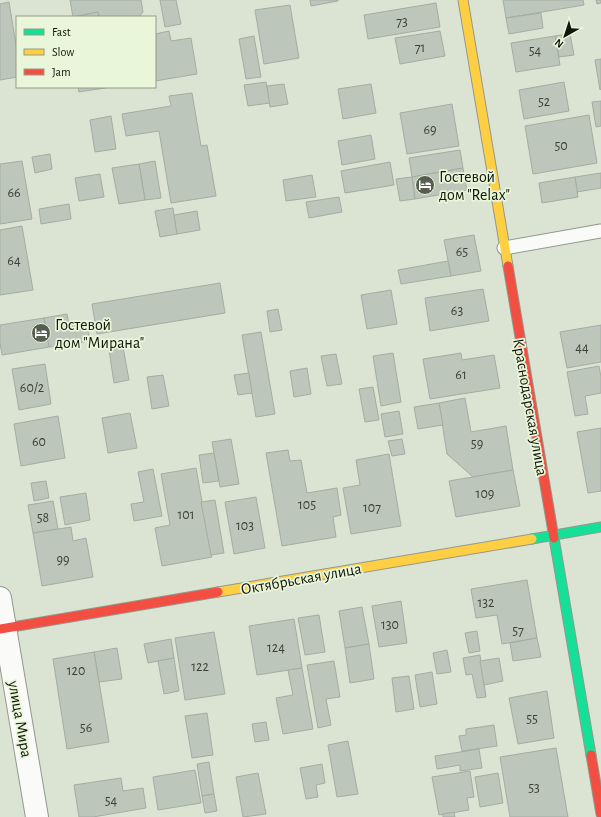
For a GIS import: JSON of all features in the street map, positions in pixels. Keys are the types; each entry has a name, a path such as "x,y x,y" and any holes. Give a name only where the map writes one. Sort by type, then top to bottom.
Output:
{"street":[{"name":"Краснодарская улица","path":"463,0 601,814"},
{"name":"Октябрьская улица","path":"3,629 601,526"},
{"name":"улица Мира","path":"0,598 3,629 37,817"}],"lane":[{"path":"504,248 601,231"}],"building":[{"path":"70,0 141,0 143,12 140,16 99,16 98,12 73,16"},
{"path":"160,0 176,0 181,24 165,27"},
{"path":"310,0 338,0 338,1 311,6"},
{"path":"503,0 583,0 584,5 506,18"},
{"path":"596,0 601,0 601,3 597,4"},
{"path":"9,2 16,45 16,77 0,80 0,4"},
{"path":"436,3 440,27 368,39 364,15"},
{"path":"290,5 299,58 264,64 255,10"},
{"path":"98,12 99,16 78,16"},
{"path":"541,13 543,28 509,34 506,18"},
{"path":"169,31 171,41 191,38 197,74 156,81 156,34"},
{"path":"440,31 445,56 400,64 395,38"},
{"path":"570,34 574,55 559,57 555,36"},
{"path":"254,36 261,77 246,79 239,39"},
{"path":"555,36 560,65 516,72 511,43"},
{"path":"601,59 601,89 600,90 595,60"},
{"path":"266,82 270,103 248,106 244,85"},
{"path":"564,82 569,111 524,119 519,90"},
{"path":"284,84 288,104 270,107 267,86"},
{"path":"371,84 376,113 343,119 338,89"},
{"path":"78,88 105,88 79,92"},
{"path":"192,93 201,146 207,145 216,196 171,203 159,131 126,136 122,114 171,106 169,96"},
{"path":"601,101 601,126 596,127 592,102"},
{"path":"452,104 459,146 407,154 400,113"},
{"path":"589,115 597,163 533,174 525,126"},
{"path":"111,116 116,149 95,152 90,120"},
{"path":"371,135 375,159 342,165 338,141"},
{"path":"460,150 463,168 412,177 409,158"},
{"path":"50,154 52,169 35,173 32,157"},
{"path":"22,161 32,219 0,224 0,164"},
{"path":"155,161 161,198 145,200 139,164"},
{"path":"390,162 394,185 345,193 341,171"},
{"path":"139,164 145,200 119,204 112,168"},
{"path":"463,168 467,190 415,199 412,177"},
{"path":"601,173 601,188 577,192 575,177"},
{"path":"100,174 104,197 79,201 75,178"},
{"path":"312,175 316,197 286,201 283,180"},
{"path":"412,177 415,199 400,201 396,179"},
{"path":"575,177 578,197 542,203 539,183"},
{"path":"339,197 342,212 309,218 306,202"},
{"path":"69,204 71,219 41,224 39,209"},
{"path":"173,208 177,234 160,237 155,211"},
{"path":"197,211 200,230 177,234 174,215"},
{"path":"22,226 33,290 0,295 0,230"},
{"path":"474,235 481,271 451,276 444,240"},
{"path":"448,261 451,276 401,284 398,270"},
{"path":"220,283 225,313 97,334 92,304"},
{"path":"483,289 489,321 430,331 425,298"},
{"path":"391,290 397,324 367,329 361,295"},
{"path":"278,309 282,330 270,332 267,311"},
{"path":"67,314 69,325 87,322 90,341 49,347 44,318"},
{"path":"44,318 49,347 2,355 0,325"},
{"path":"601,325 601,362 567,368 560,332"},
{"path":"261,332 275,414 256,417 242,335"},
{"path":"123,347 129,380 114,383 109,350"},
{"path":"393,353 401,402 381,406 373,356"},
{"path":"461,353 462,360 494,355 500,388 430,399 423,359"},
{"path":"336,354 342,384 327,386 321,356"},
{"path":"45,364 51,404 19,410 12,369"},
{"path":"599,366 601,393 585,396 588,414 575,416 567,372"},
{"path":"307,368 311,394 294,397 290,371"},
{"path":"249,373 252,393 238,395 234,375"},
{"path":"163,375 169,406 152,409 147,377"},
{"path":"373,387 379,420 365,422 359,389"},
{"path":"465,398 471,432 506,426 513,470 473,477 447,454 439,403"},
{"path":"439,403 443,425 418,429 414,407"},
{"path":"399,411 403,434 385,437 381,414"},
{"path":"130,413 137,448 108,453 102,418"},
{"path":"58,416 65,458 21,466 14,424"},
{"path":"601,428 601,491 588,493 577,432"},
{"path":"231,439 239,484 220,487 212,442"},
{"path":"402,439 405,454 392,456 388,441"},
{"path":"288,450 290,461 301,460 307,493 337,488 341,515 333,517 336,537 282,546 266,453"},
{"path":"214,453 219,481 203,483 199,455"},
{"path":"389,454 401,526 351,534 343,488 360,485 356,460"},
{"path":"196,468 212,557 162,566 155,528 170,525 161,474"},
{"path":"153,469 162,516 134,521 131,504 144,502 138,472"},
{"path":"513,470 520,506 456,517 449,481"},
{"path":"46,481 49,498 34,501 31,483"},
{"path":"86,493 90,520 65,525 60,497"},
{"path":"256,497 265,548 234,554 225,502"},
{"path":"215,500 224,553 211,555 201,502"},
{"path":"53,501 58,529 33,533 28,505"},
{"path":"71,527 73,541 86,538 93,577 42,586 33,533"},
{"path":"527,580 537,638 502,644 497,615 476,618 471,589"},
{"path":"401,601 407,643 379,647 372,606"},
{"path":"362,607 369,644 345,648 339,611"},
{"path":"319,615 325,652 305,655 298,618"},
{"path":"294,619 302,668 257,675 249,626"},
{"path":"477,631 480,651 469,653 465,633"},
{"path":"214,632 225,694 185,700 175,638"},
{"path":"537,638 541,657 513,661 510,643"},
{"path":"171,639 174,658 148,663 144,644"},
{"path":"369,644 374,679 350,683 345,648"},
{"path":"117,648 122,679 99,682 94,652"},
{"path":"447,650 451,672 437,674 433,653"},
{"path":"94,652 109,742 67,749 53,659"},
{"path":"480,655 486,697 477,698 472,674 466,675 463,658"},
{"path":"174,658 179,691 164,694 158,661"},
{"path":"499,658 503,681 484,685 480,661"},
{"path":"334,661 340,697 326,699 331,725 318,728 307,665"},
{"path":"302,668 313,729 283,734 276,698 293,695 288,670"},
{"path":"432,672 437,704 420,707 415,675"},
{"path":"409,676 414,709 396,712 392,678"},
{"path":"547,691 554,738 518,744 509,698"},
{"path":"207,713 213,755 192,758 185,716"},
{"path":"266,722 269,740 255,742 252,724"},
{"path":"494,725 497,746 462,751 459,736 466,735 466,729"},
{"path":"348,741 358,794 337,797 328,745"},
{"path":"556,748 568,817 510,817 500,757"},
{"path":"479,749 482,768 460,771 460,765 437,769 435,756"},
{"path":"209,762 214,794 202,796 197,764"},
{"path":"322,764 325,783 316,785 318,797 306,799 300,768"},
{"path":"195,770 201,803 158,810 153,777"},
{"path":"470,771 474,797 467,798 469,810 439,815 432,777"},
{"path":"258,773 266,814 243,817 236,777"},
{"path":"498,773 503,803 480,807 475,777"},
{"path":"121,778 123,791 143,788 146,808 93,817 79,817 74,785"},
{"path":"214,794 217,811 205,813 202,796"},
{"path":"454,812 455,817 443,817 443,814"}],"traffic: fast":[{"path":"532,539 601,527"},
{"path":"554,538 591,755"}],"traffic: slow":[{"path":"463,0 508,266"},
{"path":"218,592 532,539"}],"traffic: jam":[{"path":"508,266 554,538"},
{"path":"0,629 218,592"},
{"path":"591,755 601,814"}],"place":[{"name":"Гостевой дом \"Relax\"","path":"425,185"},
{"name":"Гостевой дом \"Мирана\"","path":"41,333"}]}
